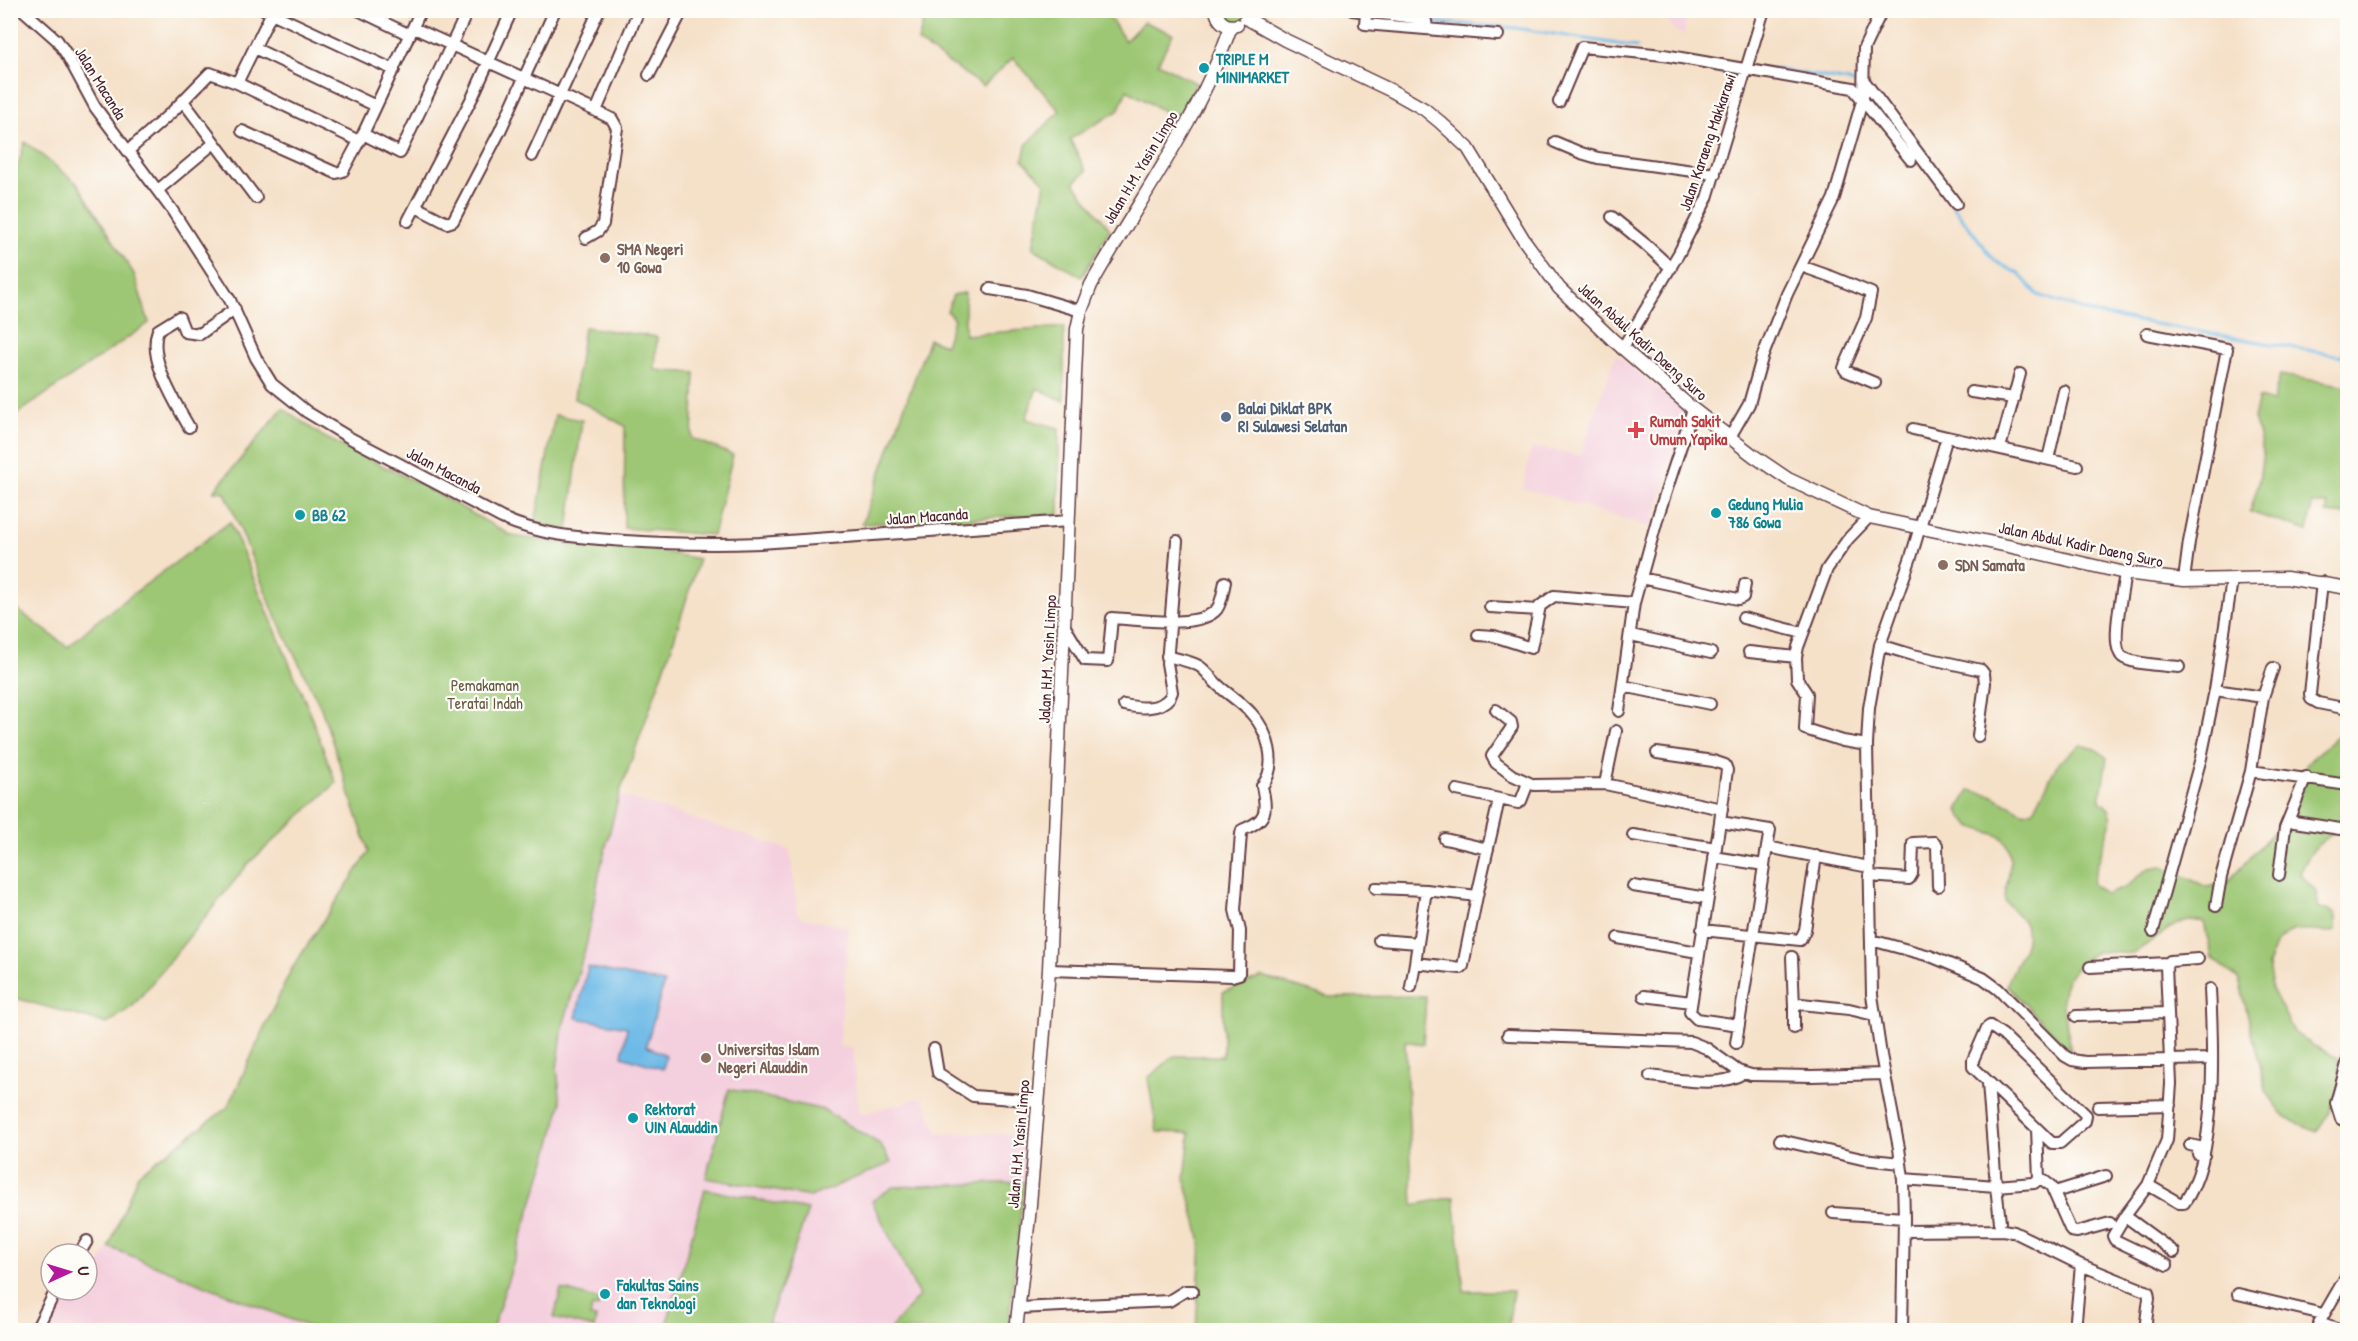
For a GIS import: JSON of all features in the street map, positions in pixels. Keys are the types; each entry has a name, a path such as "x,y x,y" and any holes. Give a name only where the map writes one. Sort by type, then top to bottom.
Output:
{"main road":[{"path":"1216,10 1220,21 1231,26 1240,24 1247,14"},
{"name":"Jalan Abdul Kadir Daeng Suro","path":"1247,14 1285,40 1409,100 1448,129 1468,148 1547,275 1622,349 1694,410 1767,467 1788,479 1869,517 2125,573 2184,580 2286,578 2348,588"},
{"name":"Jalan H.M. Yasin Limpo","path":"1016,1330 1029,1217 1049,970 1075,348 1081,311 1101,267 1200,99 1223,50 1231,26"}],"street":[{"name":"Jalan Macanda","path":"23,10 57,40 95,107 158,190 235,309 256,358 266,375 282,394 350,438 522,527 564,536 726,544 1069,521"},
{"path":"358,10 452,44 612,119 617,128 603,224 598,231 586,238"},
{"path":"242,131 336,173 344,170 421,10"},
{"path":"129,150 173,111 208,74 216,74 400,153 468,10"},
{"path":"408,221 473,96 512,10"},
{"path":"416,207 447,223 453,221 500,131 555,10"},
{"path":"532,156 598,10"},
{"path":"596,111 639,10"},
{"path":"649,75 679,17 674,10"},
{"path":"1352,10 1366,17 1498,35"},
{"name":"Jalan Karaeng Makkarawi","path":"1622,349 1671,268 1702,209 1764,10"},
{"path":"1730,437 1749,404 1762,358 1801,266 1834,198 1864,90 1864,48 1882,10"},
{"path":"237,83 270,12 394,70"},
{"path":"1559,102 1582,47 1748,66 1864,90"},
{"path":"254,48 376,106"},
{"path":"1864,90 1911,160"},
{"path":"1864,90 1956,204"},
{"path":"186,105 213,144 256,198"},
{"path":"1555,142 1598,158 1714,174"},
{"path":"158,190 213,144"},
{"path":"1612,217 1646,244 1671,268"},
{"path":"1801,266 1871,293 1866,318 1844,368 1846,371 1875,383"},
{"path":"990,290 1027,296 1081,311"},
{"path":"189,427 173,398 154,352 158,330 179,317 185,332 200,334 235,309"},
{"path":"2147,334 2227,349 2188,542 2184,580"},
{"path":"2001,448 2020,374"},
{"path":"2048,459 2064,391"},
{"path":"1971,392 2014,398"},
{"path":"1619,711 1634,603 1659,513 1694,410"},
{"path":"1913,429 2077,466"},
{"path":"1902,1330 1905,1218 1903,1179 1874,1015 1867,746 1872,690 1880,645 1947,436"},
{"path":"1867,746 1805,729 1807,694 1797,678 1796,657 1827,569 1848,539 1869,517"},
{"path":"1124,705 1147,708 1157,706 1168,701 1172,692 1167,672 1167,656 1177,541"},
{"path":"2125,573 2116,634 2117,650 2120,656 2128,660 2179,668"},
{"path":"1641,578 1738,599 1743,597 1745,584"},
{"path":"2153,931 2201,758 2215,690 2232,580"},
{"path":"1065,627 1084,660 1108,661 1112,618 1169,622 1208,615 1217,609 1225,582"},
{"path":"2322,582 2311,699 2318,704 2348,709"},
{"path":"1478,635 1494,636 1531,648 1540,606 1554,596 1634,603"},
{"path":"1490,607 1539,610"},
{"path":"1743,618 1803,633"},
{"path":"1630,635 1711,653"},
{"path":"1880,645 1981,670 1985,683 1978,736"},
{"path":"1749,652 1796,657"},
{"path":"1049,970 1232,976 1239,974 1240,932 1235,910 1241,834 1242,830 1260,822 1265,815 1266,802 1262,786 1271,765 1272,754 1260,724 1252,713 1211,680 1199,666 1167,656"},
{"path":"2216,906 2221,877 2251,771 2263,697 2273,668"},
{"path":"1623,686 1710,704"},
{"path":"2215,690 2263,697"},
{"path":"1496,710 1511,722 1512,726 1492,756 1496,763 1512,776 1540,785 1605,784 1722,809"},
{"path":"1605,784 1616,731"},
{"path":"1657,753 1713,761 1725,765 1727,770 1690,1012 1694,1017 1739,1025"},
{"path":"2251,771 2306,777 2348,785"},
{"path":"2279,875 2288,821 2306,777"},
{"path":"1457,790 1520,803 1528,783"},
{"path":"1415,963 1462,968 1499,800"},
{"path":"2288,821 2340,829"},
{"path":"1720,822 1770,830 1736,1043"},
{"path":"1634,835 1764,865"},
{"path":"1445,839 1488,849"},
{"path":"1767,847 1816,856 1869,872 1909,879 1912,874 1913,843 1934,842 1937,845 1938,886"},
{"path":"1702,930 1797,940 1803,936 1816,856"},
{"path":"1633,886 1707,898"},
{"path":"1376,888 1426,890 1477,896"},
{"path":"1411,987 1426,890"},
{"path":"1618,938 1698,952"},
{"path":"1379,940 1418,943"},
{"path":"1871,940 1930,956 1983,978 1998,988 2052,1044 2072,1060 2085,1062 2212,1059"},
{"path":"1792,957 1794,1028"},
{"path":"2090,967 2198,959"},
{"path":"2167,963 2170,1060 2167,1140 2148,1185 2113,1236 2115,1240 2167,1265"},
{"path":"2148,1185 2179,1203 2184,1203 2204,1155 2209,1122 2212,1059 2210,989"},
{"path":"1644,996 1691,1002"},
{"path":"1794,1007 1800,1004 1842,1008 1874,1015"},
{"path":"2076,1016 2167,1013"},
{"path":"1992,1026 2038,1067 2087,1116 2080,1126 2058,1144 2052,1143 1988,1083 1972,1064 1987,1028 1992,1026"},
{"path":"1508,1035 1691,1042 1706,1048 1744,1073 1762,1076 1884,1074"},
{"path":"934,1049 938,1073 973,1096 1038,1101"},
{"path":"2348,1060 2336,1103 2341,1119 2348,1122"},
{"path":"1650,1076 1718,1081 1736,1078 1744,1073"},
{"path":"1988,1083 2000,1222"},
{"path":"2098,1107 2170,1105"},
{"path":"1903,1179 1996,1186 2034,1183 2039,1177 2037,1129"},
{"path":"1780,1140 1862,1159 1901,1163"},
{"path":"2190,1145 2199,1147 2198,1154 2204,1155"},
{"path":"2055,1192 2106,1176"},
{"path":"2039,1177 2049,1182 2073,1232 2110,1223"},
{"path":"1833,1213 1905,1218"},
{"path":"2125,1216 2174,1252"},
{"path":"1904,1231 2003,1230 2014,1232 2081,1264 2148,1292 2145,1330"},
{"path":"2081,1264 2075,1330 2082,1330"},
{"path":"2319,1323 2348,1273"},
{"path":"1019,1308 1169,1301 1185,1291 1193,1291"},
{"path":"2238,1294 2338,1330"},
{"path":"36,1330 50,1302"}],"shaded area":[{"path":"1663,11 1688,11 1684,35 1674,30"},
{"name":"Rumah Sakit Umum Yapika","path":"1616,354 1687,412 1651,527 1523,488 1532,447 1580,455"},
{"name":"Universitas Islam Negeri Alauddin","path":"619,795 790,850 797,913 802,918 849,927 839,1047 853,1047 859,1115 923,1097 938,1133 1025,1134 1024,1182 893,1187 919,1296 889,1330 492,1330 550,1147 561,1104 557,1068 563,1026 587,942 599,874"},
{"path":"109,1247 317,1330 43,1330 56,1302 99,1302 99,1264"}],"green space":[{"path":"1248,10 1246,18 1234,26 1216,11"},
{"path":"926,11 1109,11 1107,13 1125,41 1144,22 1173,34 1158,63 1196,83 1177,119 1127,90 1118,111 1070,139 1086,171 1074,183 1110,229 1082,277 1033,248 1045,183 1023,160 1026,145 1060,111 1013,58 983,86 918,42"},
{"path":"25,142 78,184 134,274 149,323 11,418 11,188"},
{"path":"965,293 965,335 1064,327 1064,401 1037,388 1026,419 1059,428 1059,514 862,524 929,339 945,345 954,319 947,311 953,295"},
{"path":"584,327 657,337 655,370 695,373 692,438 733,455 713,535 624,528 625,426 574,398"},
{"path":"2280,375 2347,386 2347,515 2326,513 2328,504 2312,504 2308,531 2250,512 2259,482 2263,451 2254,418 2259,398 2273,402"},
{"name":"Pemakaman Teratai Indah","path":"283,408 324,437 420,484 512,536 582,546 648,549 699,559 670,652 619,795 599,874 587,942 563,1026 557,1068 561,1104 550,1147 492,1330 317,1330 109,1247 138,1174 228,1107 291,970 369,852 321,708 275,615 225,492 214,491"},
{"path":"555,415 582,420 568,530 535,524"},
{"path":"230,522 306,703 336,783 249,863 133,1006 107,1024 11,997 11,605 68,647 98,620"},
{"path":"2342,733 2347,735 2347,777 2341,818 2335,830 2312,852 2300,874 2316,891 2319,909 2331,911 2336,916 2336,929 2333,932 2294,930 2278,940 2268,964 2272,989 2294,1032 2314,1046 2338,1058 2339,1089 2329,1114 2316,1132 2286,1118 2267,1093 2239,980 2212,957 2204,922 2194,921 2176,925 2135,952 2126,954 2098,952 2081,963 2068,978 2064,987 2063,1007 2071,1051 2007,986 2024,947 2026,931 2022,920 2005,901 2010,863 2006,842 1994,834 1971,826 1958,810 1969,790 1991,795 2024,813 2034,810 2058,763 2081,745 2096,749 2107,758 2100,801 2109,809 2112,818 2092,883 2106,895 2124,888 2149,868 2162,866 2207,887 2227,883 2275,830 2303,789 2306,764"},
{"path":"1262,977 1329,997 1426,996 1423,1044 1405,1041 1413,1205 1454,1197 1464,1291 1513,1291 1508,1330 1196,1330 1201,1242 1185,1179 1190,1133 1157,1132 1148,1078 1174,1056 1223,1056 1223,992"},
{"path":"729,1089 824,1110 880,1144 891,1163 810,1197 706,1178"},
{"path":"1024,1182 1008,1330 889,1330 919,1296 872,1201 893,1187"},
{"path":"705,1189 808,1210 768,1323 793,1330 665,1330"},
{"path":"561,1289 599,1300 598,1308 592,1307 590,1317 596,1318 594,1328 554,1318"}],"water":[{"path":"588,967 664,983 646,1046 666,1055 663,1069 622,1056 627,1027 576,1018"}],"waterway":[{"path":"1353,13 1358,17 1378,18"},
{"path":"1430,22 1516,28 1637,47"},
{"path":"1774,69 1849,81 1861,87"},
{"path":"1867,95 1901,140"},
{"path":"1953,206 1995,261 2019,274 2038,295 2097,314 2342,356 2348,335"}],"place":[{"name":"TRIPLE M MINIMARKET","path":"1204,68"},
{"name":"SMA Negeri 10 Gowa","path":"605,258"},
{"name":"Balai Diklat BPK RI Sulawesi Selatan","path":"1226,417"},
{"name":"Rumah Sakit Umum Yapika","path":"1636,430"},
{"name":"Gedung Mulia 786 Gowa","path":"1716,513"},
{"name":"BB 62","path":"300,515"},
{"name":"SDN Samata","path":"1943,565"},
{"name":"Universitas Islam Negeri Alauddin","path":"706,1058"},
{"name":"Rektorat UIN Alauddin","path":"633,1118"},
{"name":"Fakultas Sains dan Teknologi","path":"605,1294"}]}
